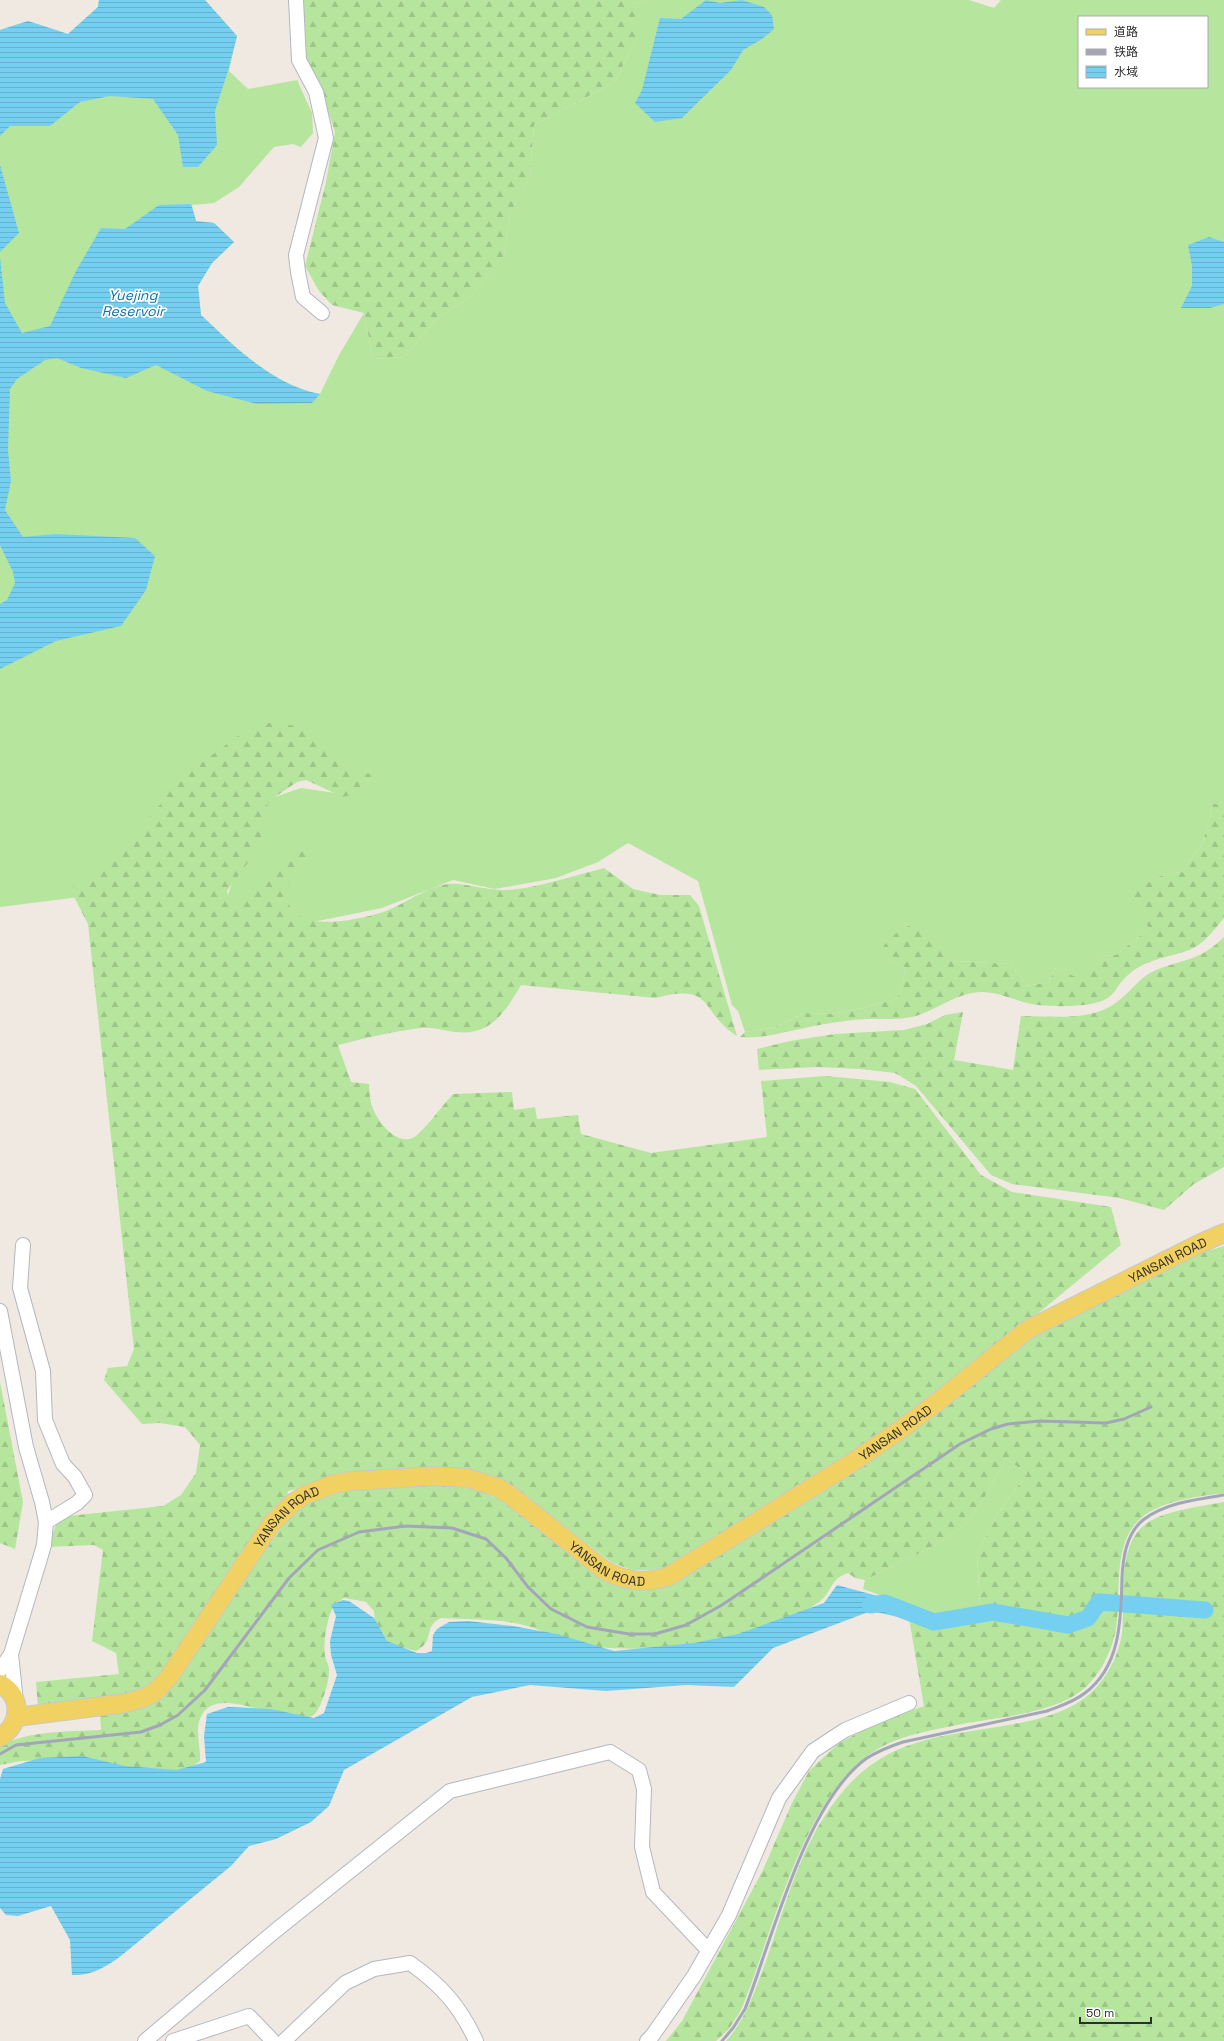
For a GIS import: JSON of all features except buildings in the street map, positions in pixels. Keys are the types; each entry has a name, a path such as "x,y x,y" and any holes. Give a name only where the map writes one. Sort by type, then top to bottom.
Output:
{"main road":[{"name":"YANSAN ROAD","path":"16,1709 126,1704 146,1697 156,1691 169,1677 272,1523 293,1503 304,1495 334,1484 352,1481 435,1476 452,1476 483,1482 510,1495 604,1570 614,1575 638,1582 659,1580 669,1576 853,1462 940,1400 1015,1339 1038,1324 1224,1233"},
{"path":"0,1680 8,1689 16,1709 11,1729 0,1737"}],"street":[{"path":"296,0 299,60 316,92 326,138 296,255 303,297 322,313"},
{"path":"23,1245 20,1288 43,1371 45,1420 62,1464 75,1477 85,1495 77,1503 46,1522"},
{"path":"0,1311 26,1447 42,1502 46,1522 44,1545 11,1654 0,1680"},
{"path":"11,1654 16,1709"},
{"path":"647,2041 694,1976 729,1915 779,1798 813,1751 845,1730 909,1703"},
{"path":"145,2041 275,1932 450,1790 610,1752 639,1770 644,1789 642,1847 653,1892 708,1950"},
{"path":"284,2041 345,1983 374,1969 410,1963 434,1980 459,2010 476,2041"},
{"path":"173,2041 249,2016 273,2041"}],"green space":[{"path":"99,0 205,0 237,36 229,71 248,89 297,80 312,113 313,133 301,147 293,144 274,147 239,187 214,203 192,205 196,221 214,223 234,242 212,263 198,286 201,315 241,352 270,373 302,389 320,394 339,355 364,313 373,359 405,357 434,321 472,295 504,255 510,214 530,175 534,125 615,82 635,40 635,4 646,0 969,0 994,8 1001,0 1224,0 1224,802 1213,804 1203,842 1183,871 1157,877 1149,929 1116,955 1101,956 1085,983 1056,967 1049,982 1027,986 1011,964 955,961 927,927 888,959 905,968 903,983 897,999 831,1014 804,1013 776,1027 745,1032 738,1011 732,1005 698,881 628,843 598,862 556,878 495,889 453,880 382,908 303,924 224,904 266,800 301,788 335,793 322,749 87,896 0,907 0,30 28,21 68,34 98,7"},
{"path":"302,0 646,0 635,4 635,40 615,82 534,125 530,175 510,214 504,255 472,295 434,321 405,357 373,359 364,313 332,305 319,291 305,266 326,182 335,132 320,86 300,50"},
{"path":"269,723 287,724 315,734 330,746 346,770 356,774 375,774 376,783 351,795 343,797 306,780 297,782 269,801 262,819 263,839 260,846 227,891 228,898 236,902 249,900 291,856 309,849 320,852 319,858 306,861 298,866 290,880 287,896 293,912 303,918 316,921 331,922 362,918 386,911 431,889 447,884 461,884 499,890 519,889 604,868 633,889 660,895 690,895 699,906 737,1036 725,1027 697,996 688,994 674,994 655,998 521,985 503,1013 488,1026 479,1030 456,1032 426,1028 412,1029 338,1045 351,1082 369,1084 373,1110 382,1124 394,1135 402,1139 409,1139 416,1136 453,1094 512,1092 514,1110 535,1107 537,1119 578,1115 581,1134 651,1153 767,1137 761,1081 825,1076 890,1082 915,1089 981,1175 1012,1192 1111,1207 1121,1245 944,1391 862,1451 669,1567 652,1570 631,1570 611,1562 535,1504 504,1484 317,1484 288,1491 286,1503 155,1684 127,1694 112,1697 38,1707 36,1682 119,1674 116,1653 92,1641 103,1550 94,1545 48,1547 59,1517 163,1506 181,1495 196,1473 200,1445 185,1427 160,1423 142,1424 104,1380 108,1368 127,1366 134,1349 88,924 70,889 97,869 134,837 163,801 176,781 245,731"},
{"path":"1224,802 1224,918 1199,944 1181,953 1142,965 1123,979 1114,992 1102,1001 1080,1005 1046,1006 1031,1004 1002,995 976,992 951,1000 927,1012 911,1017 853,1020 819,1025 778,1034 740,1037 745,1032 776,1027 804,1013 831,1014 897,999 903,983 905,968 888,959 883,947 896,933 915,924 927,927 931,930 955,961 1011,964 1027,986 1049,982 1056,967 1085,982 1101,956 1116,955 1149,929 1133,893 1157,877 1183,871 1203,842 1213,804"},
{"path":"1224,937 1224,1167 1194,1184 1164,1210 1119,1198 1012,1184 991,1175 916,1086 895,1073 860,1069 817,1067 759,1070 757,1049 790,1041 835,1034 904,1030 927,1024 945,1015 963,1012 954,1060 1013,1070 1021,1016 1058,1017 1095,1013 1117,1002 1150,973 1200,955 1216,945"},
{"path":"1224,1246 1224,1493 1189,1498 1155,1509 1140,1519 1129,1532 1123,1548 1120,1565 1117,1618 1113,1641 1108,1656 1097,1675 1076,1695 1047,1708 1014,1716 946,1727 903,1738 883,1746 855,1766 832,1794 812,1827 794,1864 741,2010 729,2029 716,2041 666,2041 682,2021 763,1870 792,1803 809,1771 838,1744 874,1724 924,1706 910,1624 980,1607 977,1554 998,1513 1027,1474 1006,1458 983,1500 965,1525 936,1545 865,1580 855,1578 848,1573 837,1579 826,1595 809,1609 775,1625 751,1633 691,1645 637,1649 575,1644 531,1627 509,1622 441,1618 432,1626 426,1643 416,1651 386,1643 375,1623 374,1611 366,1602 344,1598 332,1609 328,1622 325,1637 325,1657 329,1667 328,1680 322,1702 312,1716 300,1718 285,1716 234,1704 220,1703 208,1708 200,1719 198,1729 200,1761 186,1771 164,1772 72,1759 20,1761 0,1765 0,1746 36,1734 101,1730 100,1713 169,1689 288,1518 309,1502 330,1493 357,1488 426,1485 454,1486 477,1490 511,1504 606,1575 668,1581 1027,1336 1157,1273 1204,1252"},
{"path":"0,1382 23,1502 15,1549 0,1543"},
{"path":"1006,1458 1027,1474 998,1513 977,1554 980,1608 910,1624 905,1604 863,1589 865,1580 936,1545 965,1525 983,1500"},
{"path":"1224,1502 1224,2041 726,2041 740,2023 750,2003 803,1857 823,1818 854,1779 874,1763 894,1751 916,1743 963,1732 1035,1720 1066,1709 1085,1698 1093,1691 1108,1672 1121,1641 1124,1570 1132,1541 1140,1529 1152,1520 1168,1514"}],"water":[{"path":"99,0 205,0 237,36 228,71 215,111 217,145 198,167 183,167 178,135 153,99 110,96 80,102 50,126 10,126 0,136 0,30 28,21 68,34 98,7"},
{"path":"706,0 720,3 742,0 764,7 772,15 774,29 762,39 743,50 731,70 682,118 655,122 635,103 642,90 660,18 681,19"},
{"path":"0,165 19,233 0,252"},
{"name":"Yuejing Reservoir","path":"191,204 196,221 214,223 234,242 212,263 198,286 201,315 241,352 271,373 286,382 320,394 312,403 257,404 207,391 156,365 126,378 81,368 57,358 45,360 17,379 10,389 8,450 11,481 5,510 23,537 55,534 135,538 155,556 146,590 121,626 56,641 0,669 0,604 7,600 15,583 13,572 0,545 0,257 5,303 22,333 50,326 76,271 101,228 125,229 159,205"},
{"path":"1209,237 1224,242 1224,304 1210,308 1181,308 1192,286 1192,266 1188,245"},
{"path":"837,1585 885,1598 903,1618 871,1611 773,1648 734,1687 686,1685 606,1691 530,1685 472,1697 344,1770 329,1806 311,1822 276,1839 249,1846 231,1866 122,1955 98,1970 86,1974 72,1975 70,1940 51,1906 18,1916 6,1915 0,1908 0,1779 3,1769 40,1758 82,1756 125,1766 177,1770 206,1762 204,1736 207,1714 228,1707 271,1709 314,1718 324,1713 337,1675 331,1655 330,1641 336,1616 331,1605 343,1600 349,1601 374,1618 387,1641 417,1653 432,1651 433,1635 437,1629 449,1622 468,1621 513,1626 557,1634 614,1651 694,1643 738,1634 824,1603"}],"waterway":[{"path":"870,1605 885,1603 934,1622 993,1612 1068,1625 1088,1618 1099,1602 1205,1610"}],"railway":[{"path":"0,1754 16,1745 141,1732 160,1725 178,1715 205,1690 289,1578 318,1550 359,1532 406,1526 452,1528 486,1539 506,1558 528,1587 551,1609 587,1627 629,1634 655,1634 686,1625 722,1605 960,1444 991,1429 1008,1424 1040,1421 1106,1423 1124,1419 1151,1407"},
{"path":"722,2041 733,2028 745,2009 793,1874 809,1838 826,1806 845,1778 867,1758 903,1742 1047,1711 1081,1696 1097,1682 1106,1669 1117,1641 1121,1609 1122,1570 1126,1547 1137,1526 1151,1514 1161,1509 1203,1498 1224,1495"}]}
